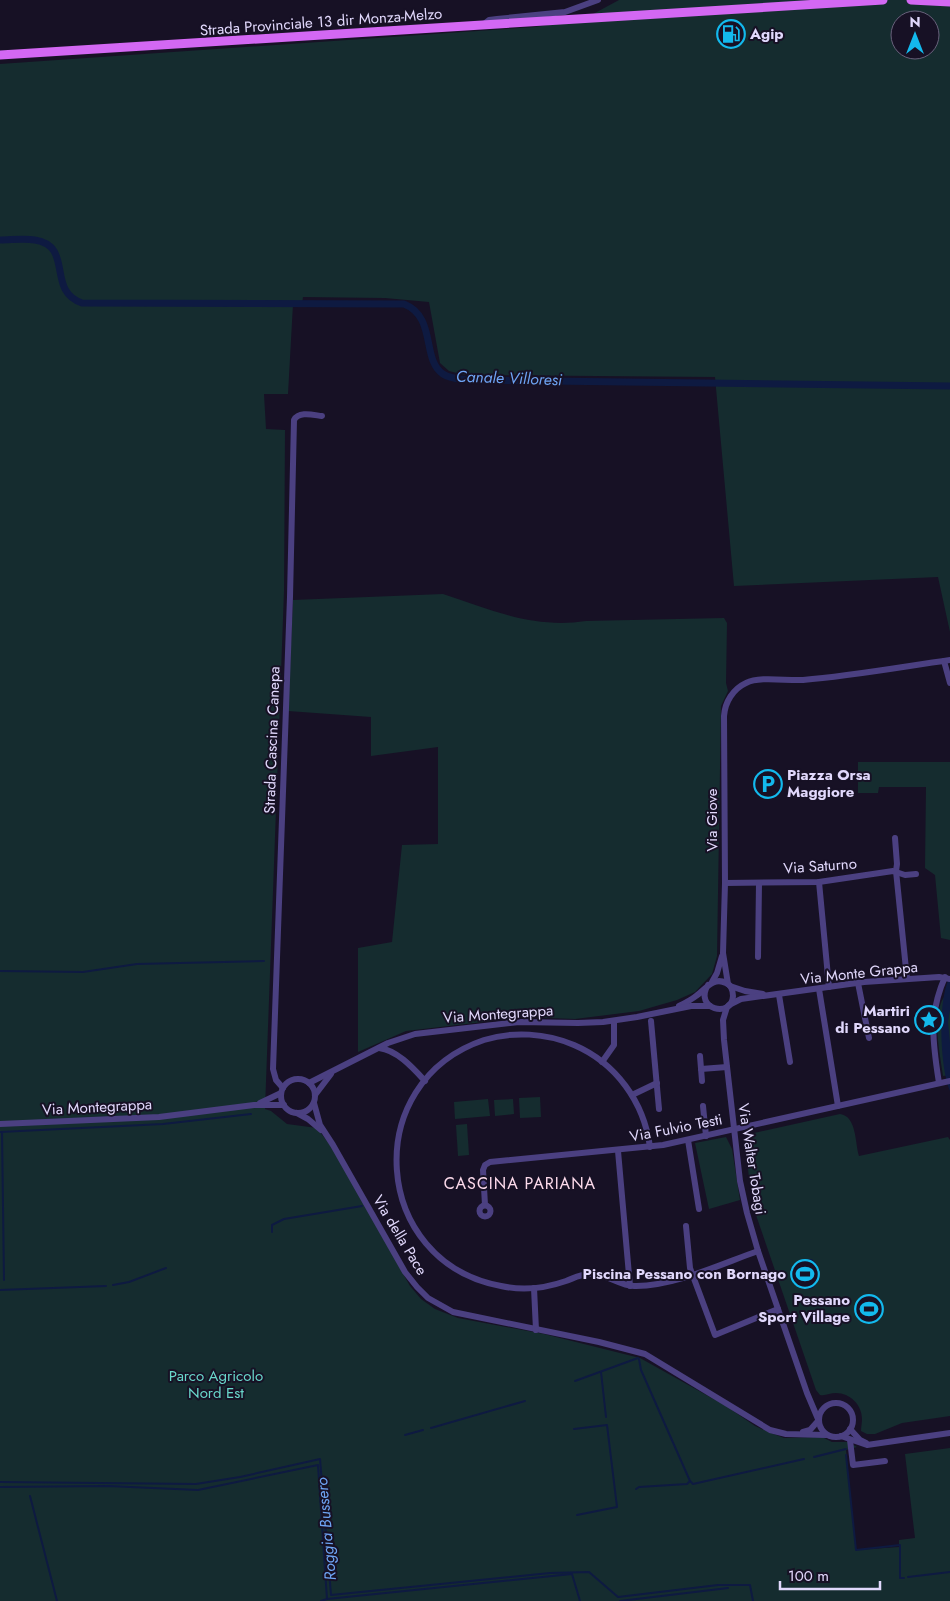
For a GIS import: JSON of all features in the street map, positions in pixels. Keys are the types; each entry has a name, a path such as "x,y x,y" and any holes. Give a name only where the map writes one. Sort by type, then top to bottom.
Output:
{"main road":[{"name":"Strada Provinciale 13 dir Monza-Melzo","path":"0,55 882,0"},
{"path":"911,0 950,2"}],"street":[{"path":"483,25 490,20 565,12 598,0"},
{"name":"Strada Cascina Canepa","path":"282,1090 276,1080 273,1069 290,597 294,420 300,414 322,416"},
{"path":"947,661 950,683"},
{"name":"Via Giove","path":"710,984 717,973 722,953 725,883 725,713 728,700 735,691 754,680 802,680 947,661"},
{"path":"895,838 896,871 906,979"},
{"name":"Via Saturno","path":"725,883 820,882 896,871 905,875 916,874"},
{"path":"820,882 829,987"},
{"path":"758,958 759,883"},
{"name":"Via Giove","path":"722,953 729,985"},
{"name":"Via Monte Grappa","path":"728,1006 740,999 858,983 948,978"},
{"name":"Via Fulvio Testi","path":"485,1205 483,1170 488,1162 650,1147 944,1082 933,1043 933,1021 938,996 948,978"},
{"path":"720,981 729,985 733,997 728,1006 722,1009 712,1008 704,999 704,994 710,984 720,981"},
{"path":"858,983 869,1038"},
{"name":"Via Montegrappa","path":"671,1010 692,999 710,984"},
{"name":"Via Monte Grappa","path":"729,985 747,992 771,996"},
{"path":"819,989 838,1106"},
{"path":"779,995 790,1062"},
{"name":"Via Montegrappa","path":"309,1082 395,1040 412,1034 519,1022 578,1023 614,1021 697,1006 712,1008"},
{"name":"Via Walter Tobagi","path":"728,1006 723,1020 724,1040 742,1190 758,1251 818,1420"},
{"name":"Via Walter Tobagi","path":"712,1008 718,1018 724,1040"},
{"path":"602,1062 614,1045 614,1021"},
{"path":"651,1022 659,1109"},
{"path":"650,1147 642,1116 632,1095 618,1076 602,1062 583,1049 559,1040 537,1035 512,1035 487,1039 466,1048 440,1065 425,1080 414,1095 404,1116 396,1150 396,1174 402,1202 411,1222 432,1251 463,1274 486,1283 534,1288 554,1285 579,1275 590,1274 600,1275 630,1286 665,1283 758,1251"},
{"path":"378,1048 391,1051 425,1080"},
{"path":"700,1056 702,1081"},
{"path":"701,1068 727,1067"},
{"name":"Via Montegrappa","path":"315,1095 334,1071"},
{"path":"294,1079 303,1079 309,1082 314,1088 314,1103 306,1111 296,1113 289,1110 282,1100 282,1090 287,1083 294,1079"},
{"path":"632,1095 657,1083"},
{"name":"Via Montegrappa","path":"254,1105 282,1090"},
{"name":"Via della Pace","path":"314,1103 318,1119 327,1136 405,1272 424,1295 439,1306 460,1314 599,1342 643,1353 766,1428 792,1434 826,1434"},
{"name":"Via Montegrappa","path":"0,1124 159,1116 254,1105 284,1105"},
{"path":"703,1106 706,1136"},
{"name":"Via della Pace","path":"296,1113 311,1121 327,1136"},
{"path":"688,1140 699,1209"},
{"path":"618,1150 630,1286"},
{"path":"686,1226 689,1263 715,1335 778,1309"},
{"path":"534,1288 536,1330"},
{"path":"807,1393 815,1402 840,1404 848,1409 853,1419 850,1429 841,1436 834,1437 826,1434 820,1427 818,1420"},
{"path":"792,1434 809,1430 818,1420 822,1410 830,1404"},
{"path":"850,1429 863,1441 877,1444"},
{"path":"841,1436 864,1445 950,1433"},
{"path":"850,1440 853,1465 885,1461"}],"green space":[{"name":"Parco Agricolo Nord Est","path":"619,0 950,0 950,632 938,577 734,586 715,377 465,375 449,371 440,363 429,302 385,298 303,297 302,304 293,304 288,394 264,394 266,429 285,430 284,591 265,1109 271,1111 287,1124 317,1128 333,1149 410,1286 421,1299 435,1309 458,1318 544,1334 640,1358 726,1406 755,1426 771,1433 784,1438 822,1437 832,1442 848,1442 857,1447 846,1450 856,1550 899,1547 899,1540 915,1538 905,1454 950,1448 950,1601 0,1601 0,64 535,27 582,20"},
{"path":"443,594 496,612 548,622 724,618 727,623 726,683 728,691 721,706 717,956 712,974 695,992 677,1000 639,1011 575,1019 524,1017 406,1031 358,1052 358,948 392,942 402,845 438,844 438,747 371,756 371,717 288,711 293,600"},
{"path":"858,762 950,762 950,940 941,938 935,875 925,868 926,787 879,787 878,793 858,793"},
{"path":"947,993 950,995 950,1075 943,1076 938,1045 937,1022 942,1001"},
{"path":"540,1097 541,1117 520,1118 519,1098"},
{"path":"488,1099 490,1116 455,1119 454,1102"},
{"path":"513,1099 514,1114 495,1116 494,1100"},
{"name":"Pessano Sport Village","path":"840,1114 850,1120 859,1156 948,1137 950,1140 950,1416 902,1423 875,1434 867,1434 861,1431 862,1419 860,1409 846,1395 836,1393 820,1395 816,1390 756,1215 749,1178 745,1140 754,1133"},
{"path":"467,1124 469,1155 458,1156 456,1125"},
{"path":"726,1137 732,1149 740,1200 709,1209 695,1143"}],"water":[{"path":"950,977 948,1022 950,1091 944,1067 941,1034 943,1001"},
{"name":"Piscina Pessano con Bornago","path":"807,1259 812,1259 816,1263 813,1272 816,1283 811,1289 807,1288 804,1280 794,1273 797,1265 807,1267"}],"waterway":[{"name":"Canale Villoresi","path":"0,240 31,239 47,244 54,251 58,259 65,289 71,297 82,303 404,304 414,310 421,318 436,367 446,376 455,378 469,380 950,386"},
{"path":"0,971 83,972 137,964 264,961"},
{"path":"0,1132 163,1124 251,1114"},
{"path":"2,1132 4,1280"},
{"path":"272,1232 272,1225 284,1219 362,1206"},
{"path":"113,1285 129,1282 166,1268"},
{"path":"0,1290 106,1286"},
{"path":"575,1381 638,1358"},
{"path":"639,1359 641,1370 693,1484 804,1459"},
{"path":"601,1372 606,1417"},
{"path":"431,1428 525,1401"},
{"path":"574,1429 607,1425 617,1507 577,1515"},
{"path":"405,1435 423,1430"},
{"path":"814,1457 846,1449"},
{"path":"846,1455 856,1550 900,1545 900,1578 904,1578"},
{"name":"Roggia Bussero","path":"0,1482 196,1484 240,1477 320,1459 331,1595 550,1573 589,1572 618,1597 718,1585 750,1585 753,1601"},
{"name":"Roggia Bussero","path":"0,1487 108,1486 198,1490 318,1465 327,1599 572,1574 580,1601"},
{"path":"636,1489 639,1487 687,1484 690,1481"},
{"path":"30,1496 57,1601"},
{"path":"908,1577 950,1572"},
{"path":"620,1601 728,1588"},
{"path":"321,1601 327,1599"}],"place":[{"name":"Agip","path":"731,34"},
{"name":"Piazza Orsa Maggiore","path":"768,784"},
{"name":"Martiri di Pessano","path":"929,1020"},
{"name":"Piscina Pessano con Bornago","path":"805,1274"},
{"name":"Pessano Sport Village","path":"869,1309"}],"district":[{"name":"CASCINA PARIANA","path":"520,1183"}]}
